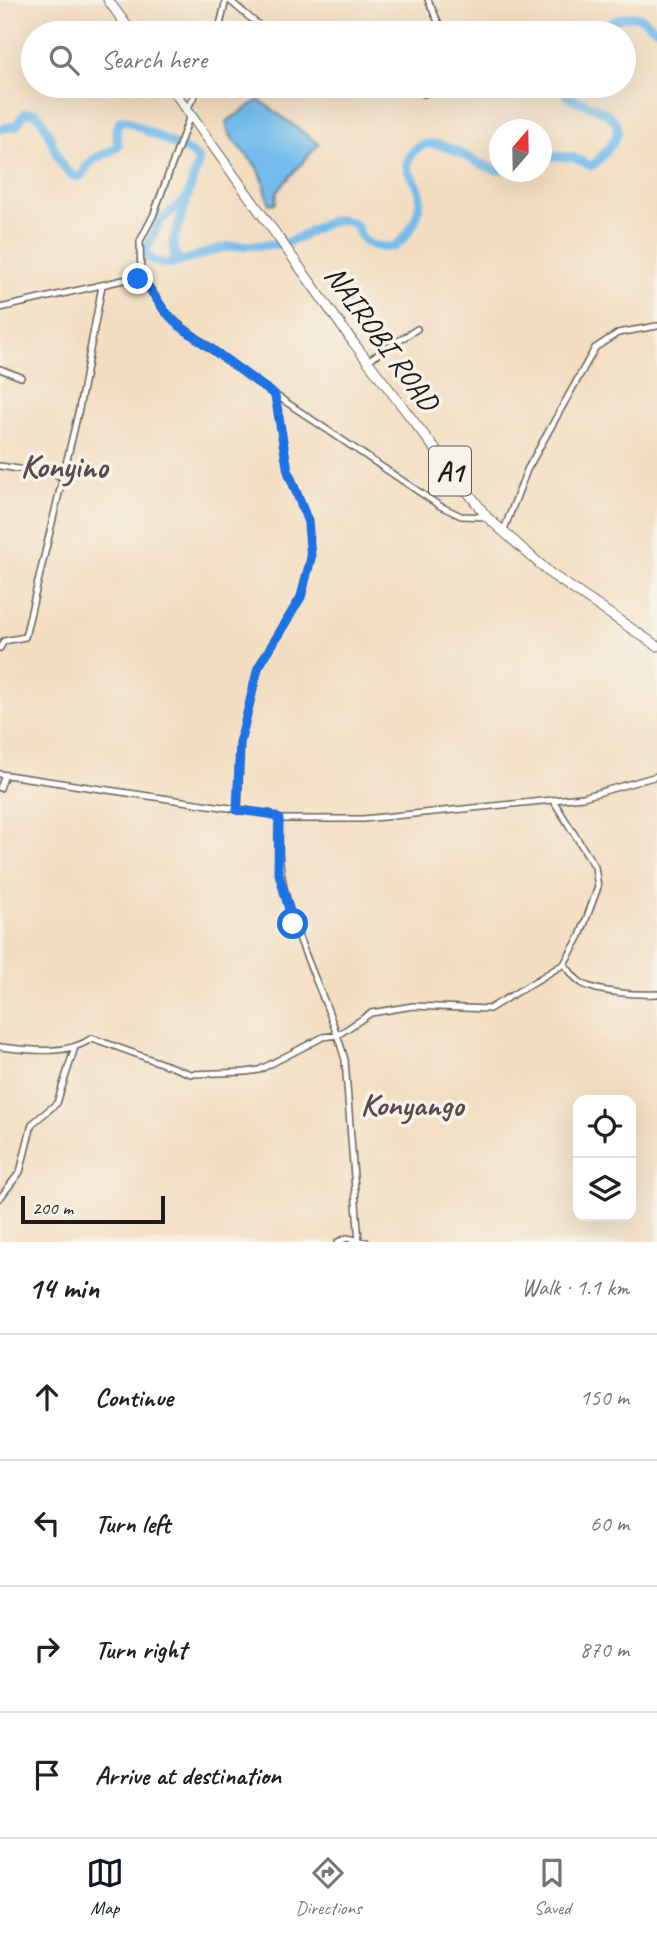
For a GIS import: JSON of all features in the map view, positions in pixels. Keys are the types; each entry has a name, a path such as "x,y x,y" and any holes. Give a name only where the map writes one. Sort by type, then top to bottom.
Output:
{"highway":[{"path":"108,0 123,21"},
{"name":"A1","path":"179,98 189,111"},
{"name":"NAIROBI ROAD","path":"189,111 367,361 487,517 551,574 657,646"}],"street":[{"path":"222,21 228,0 253,21"},
{"path":"428,0 438,21"},
{"path":"195,98 176,155 138,248 141,276 164,310 177,324 275,395 440,506 461,516 487,517"},
{"path":"0,308 141,276"},
{"path":"0,648 4,641 25,637 79,409 102,286"},
{"path":"503,532 527,470 595,348 618,333 657,326"},
{"path":"367,361 417,329"},
{"path":"0,369 21,377"},
{"path":"237,810 240,743 258,668 301,597 311,558 308,522 288,471 275,395"},
{"path":"0,466 62,476"},
{"path":"0,788 2,775 270,814 279,819 345,820 583,797 657,776"},
{"path":"0,1047 27,1050 75,1047 84,1045 89,1039 97,1039 200,1074 259,1070 307,1044 338,1035 371,1013 395,1007 489,1009 564,964 580,936 598,878 595,867 553,800"},
{"path":"279,819 278,870 284,898 305,961 338,1035 349,1091 362,1241 347,1237 338,1242"},
{"path":"564,964 580,982 589,987 642,995 657,994"},
{"path":"0,1198 20,1172 32,1124 57,1103 75,1047"}],"water":[{"path":"259,100 319,144 277,191 276,203 269,204 259,172 233,139 226,122"}],"waterway":[{"path":"615,21 625,17 638,17 657,29"},
{"path":"552,156 572,157 591,166 610,146 616,135 617,127 606,113 570,98"},
{"path":"0,129 16,126 25,113 36,113 47,129 58,157 68,172 76,177 81,176 95,159 118,146 116,130 120,121 125,120 192,153 199,160 187,198 159,222 146,250 149,258 167,263 187,260 227,247 283,243 339,220 356,225 362,238 370,244 394,247 410,229 418,213 419,189 408,172 407,164 417,148 427,144 440,145 489,167"},
{"path":"182,261 174,254 173,241 186,202"}],"district":[{"name":"Konyino","path":"64,466"},
{"name":"Konyango","path":"412,1104"}],"route":[{"path":"138,279 141,276 177,324 275,395 288,471 308,522 311,558 306,585 286,625 258,668 240,743 237,810 270,814 279,819 278,870 293,924"}]}
